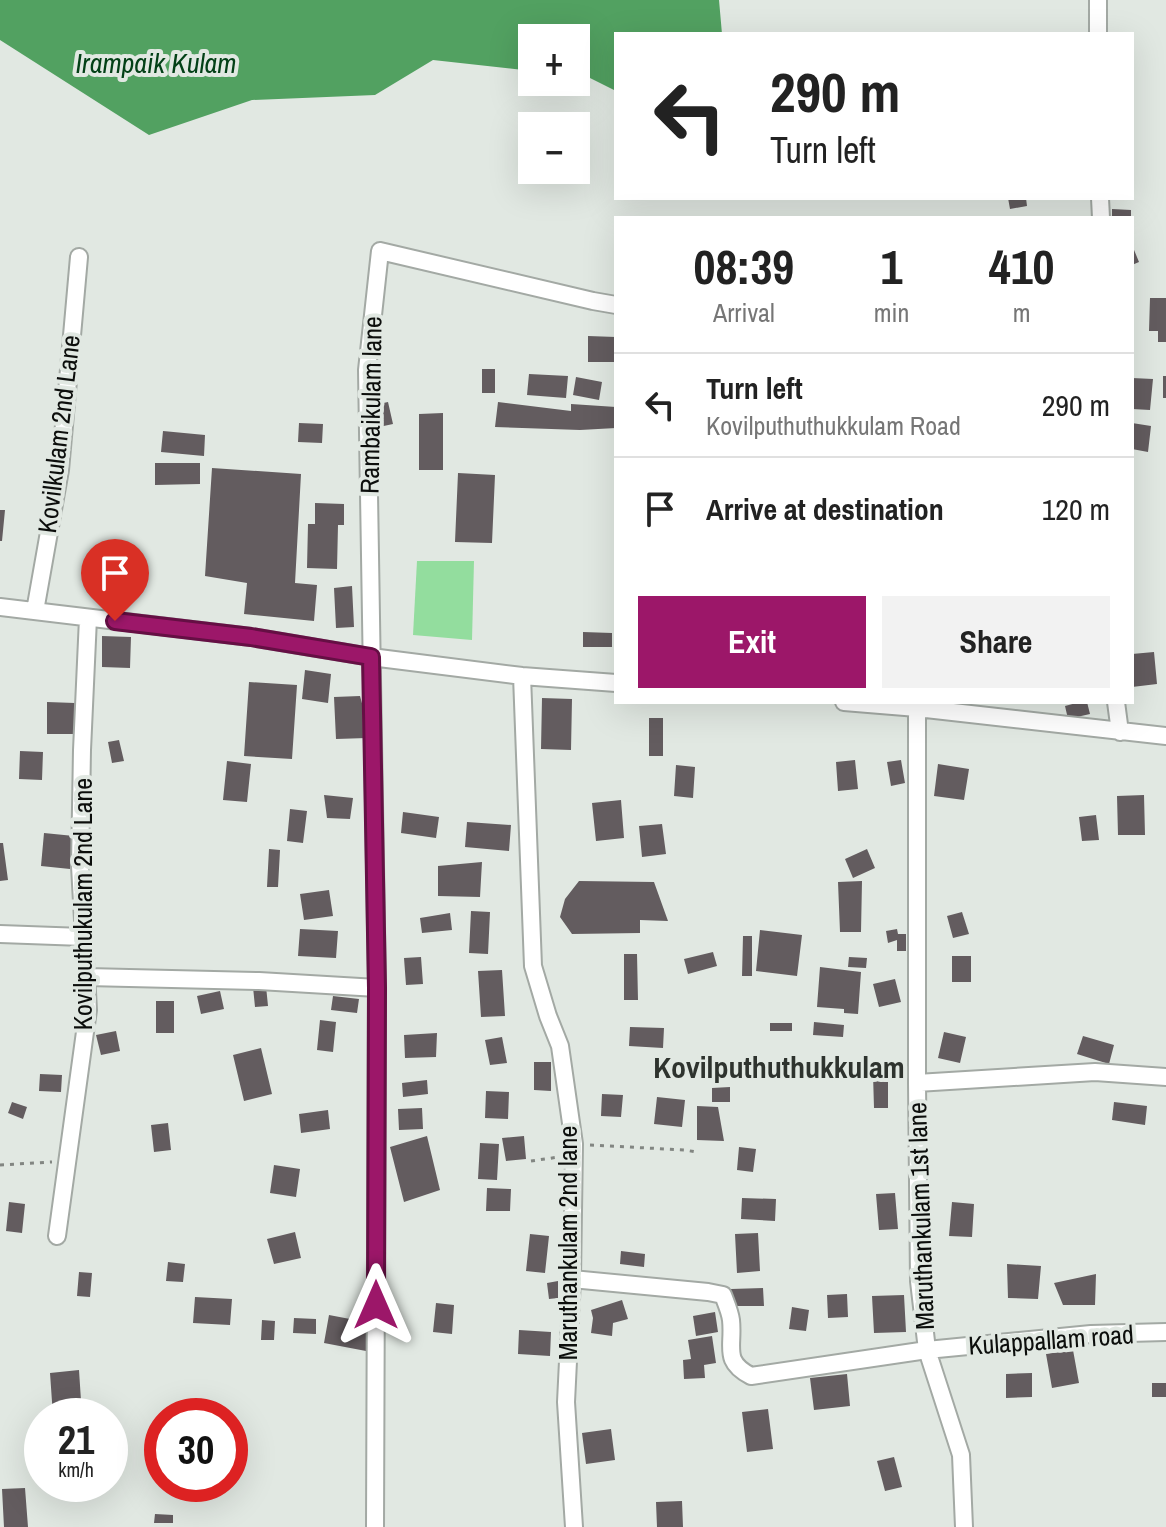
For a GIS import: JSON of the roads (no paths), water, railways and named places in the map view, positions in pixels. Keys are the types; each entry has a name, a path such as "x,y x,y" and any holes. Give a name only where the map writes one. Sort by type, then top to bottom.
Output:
{"street":[{"path":"1098,0 1098,32"},
{"name":"Rambaikulam lane","path":"371,657 367,370 380,251 614,305"},
{"name":"Kovilkulam 2nd Lane","path":"35,611 60,470 79,257"},
{"path":"0,607 251,637 371,657 522,676 614,683"},
{"name":"Kovilputhukulam 2nd Lane","path":"57,1236 88,1010 81,837 88,618"},
{"path":"371,657 377,988 375,1527"},
{"name":"Maruthankulam 2nd lane","path":"522,676 533,966 560,1046 574,1144 566,1402 574,1527"},
{"path":"868,704 1166,736"},
{"path":"1116,704 1120,732"},
{"name":"Maruthankulam 1st lane","path":"917,708 919,1281 927,1350 961,1455 964,1527"},
{"path":"0,934 83,937"},
{"path":"87,977 259,981 377,988"},
{"path":"917,1083 1095,1072 1166,1077"},
{"name":"Kulappallam road","path":"572,1279 723,1295 731,1319 731,1356 738,1369 751,1376 927,1350 1091,1334 1166,1332"}],"water":[{"name":"Irampaik Kulam","path":"0,0 719,0 722,32 614,32 614,90 590,78 590,24 518,24 518,69 433,60 375,95 252,100 149,135 0,40"}],"district":[{"name":"Kovilputhuthukkulam","path":"779,1068"}]}
